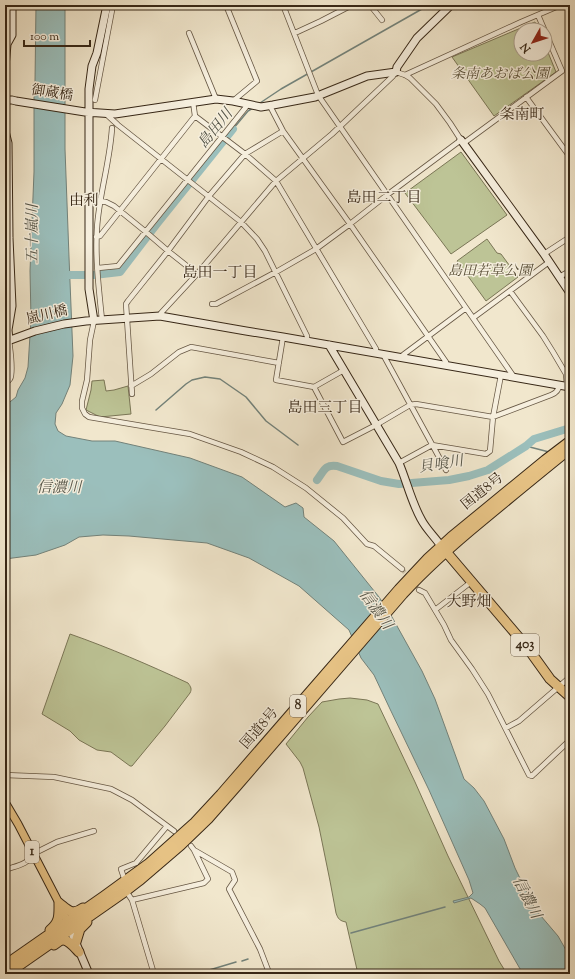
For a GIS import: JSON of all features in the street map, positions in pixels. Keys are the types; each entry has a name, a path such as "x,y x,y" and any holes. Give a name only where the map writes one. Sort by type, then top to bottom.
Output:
{"highway":[{"name":"国道8号","path":"10,966 34,945 100,909 126,891 176,849 198,824 237,786 401,592 422,575 443,549 533,478 548,462 569,444"},
{"name":"403","path":"443,549 527,647 542,668 570,697"},
{"name":"国道8号","path":"10,966 30,957 104,896 125,882 198,824"},
{"path":"58,903 69,911 76,912 97,897 104,896"},
{"path":"34,945 38,939 55,926 59,916 58,903"},
{"path":"76,942 82,926 98,914 100,909"},
{"path":"30,957 44,952 63,940 71,943 79,952"}],"main road":[{"name":"1","path":"6,805 33,854 69,926"}],"street":[{"path":"5,66 7,44 12,35 12,5"},
{"path":"98,320 89,289 87,112 91,71 93,61 97,53 106,5"},
{"path":"95,100 112,5"},
{"path":"226,5 257,80 233,100"},
{"path":"283,5 318,95 514,377"},
{"path":"295,33 352,5"},
{"path":"370,5 382,20"},
{"path":"160,316 276,181 340,126 394,76 397,67 418,38 451,5"},
{"path":"405,75 538,14 561,5"},
{"path":"212,304 216,304 316,249 388,195 562,71 538,14"},
{"path":"189,34 216,99"},
{"path":"396,72 410,78 436,104 544,254 570,293"},
{"name":"御蔵橋","path":"5,100 87,112 115,114 216,99 233,100 261,107 315,97 367,76 396,72"},
{"path":"526,97 570,157"},
{"path":"193,102 195,116 245,154 276,181 376,349 376,353"},
{"path":"98,268 118,266 190,181 246,107 246,104"},
{"path":"270,106 283,130 428,336 446,362 446,365"},
{"path":"105,113 118,125 241,222 257,238 276,272 307,336 307,341"},
{"path":"96,237 100,236 195,116"},
{"path":"112,128 111,144 96,237 98,268 98,320 90,340 88,380 82,401 82,408 85,414 89,417 190,434 241,452 273,467 306,488 343,518 367,544 374,546 402,569"},
{"path":"132,394 126,304 209,196 245,154 283,130"},
{"path":"5,131 8,143 9,238 12,306 7,315 12,364 10,379 5,383"},
{"path":"89,199 101,200 120,210 197,274"},
{"path":"544,254 570,236"},
{"path":"473,318 549,262"},
{"path":"559,277 570,271"},
{"path":"510,291 553,352 566,374 569,387"},
{"path":"401,358 466,308"},
{"name":"嵐川橋","path":"10,340 64,324 160,316 569,387"},
{"path":"283,337 276,380 314,387 344,370"},
{"path":"329,346 399,463 413,504 421,520 443,549"},
{"path":"131,386 151,374 179,352 191,347 279,364"},
{"path":"384,355 384,358 446,470"},
{"path":"399,463 432,445 486,454 490,451 493,417 501,375"},
{"path":"314,387 343,442 410,405 416,404 493,417 556,393 559,389 559,385"},
{"path":"435,610 471,582"},
{"path":"419,590 425,593 451,640 488,694 529,775 532,776 570,740"},
{"path":"506,728 519,721 570,676"},
{"path":"5,775 54,778 111,789 132,800 174,831"},
{"path":"125,882 121,869 136,863 167,826"},
{"path":"5,870 20,866 31,858 33,854 57,842 94,831"},
{"path":"132,900 204,883 208,879 192,848 232,872 236,880 229,889 260,949 268,970 271,972 295,974"},
{"path":"126,891 132,900 154,974"},
{"path":"69,926 89,974"}],"green space":[{"name":"条南あおば公園","path":"513,31 513,62 552,62 556,72 494,116 452,57"},
{"path":"461,152 507,215 451,254 405,193"},
{"name":"島田若草公園","path":"487,239 497,253 501,254 518,277 486,301 457,261"},
{"path":"104,380 106,391 128,386 131,414 100,417 86,410 92,381"},
{"path":"70,634 144,663 188,683 190,687 190,693 132,766 111,752 97,750 79,740 70,731 42,714"},
{"path":"350,698 367,700 378,704 448,856 499,961 507,974 358,974 346,922 342,921 336,913 319,827 303,768 286,744 322,702"}],"water":[{"name":"信濃川","path":"36,5 65,5 65,149 73,356 70,385 62,404 56,413 55,424 58,431 66,436 92,441 115,441 190,458 242,477 285,507 296,503 303,508 304,517 334,541 379,597 392,617 422,671 435,699 464,779 474,788 484,801 504,839 515,868 535,909 558,936 570,957 570,974 523,974 485,908 471,898 454,903 453,901 469,897 473,893 469,880 429,790 374,675 361,658 349,630 299,586 249,558 207,543 103,535 79,537 65,545 36,555 5,559 5,406 16,397 25,378 28,367 31,319 30,271 34,172"}],"waterway":[{"name":"島田川","path":"260,103 281,89 429,5"},
{"name":"島田川","path":"233,129 248,111 253,108"},
{"name":"島田川","path":"60,275 94,275 120,272 233,129"},
{"path":"156,410 192,380 205,377 220,379 246,397 266,421 298,445"},
{"name":"貝喰川","path":"317,480 325,469 330,466 337,466 381,481 399,484 449,480 469,476 488,470 526,446 534,439 570,428"},
{"name":"貝喰川","path":"526,446 549,452"},
{"path":"351,933 445,907"},
{"path":"242,961 248,959"},
{"path":"196,974 236,962"}],"tunnel":[{"path":"402,569 419,590"}],"district":[{"name":"条南町","path":"522,115"},
{"name":"島田二丁目","path":"384,198"},
{"name":"由利","path":"84,201"},
{"name":"島田一丁目","path":"220,273"},
{"name":"島田三丁目","path":"325,408"},
{"name":"大野畑","path":"469,602"}],"water label":[{"name":"五十嵐川","path":"33,234"}]}
